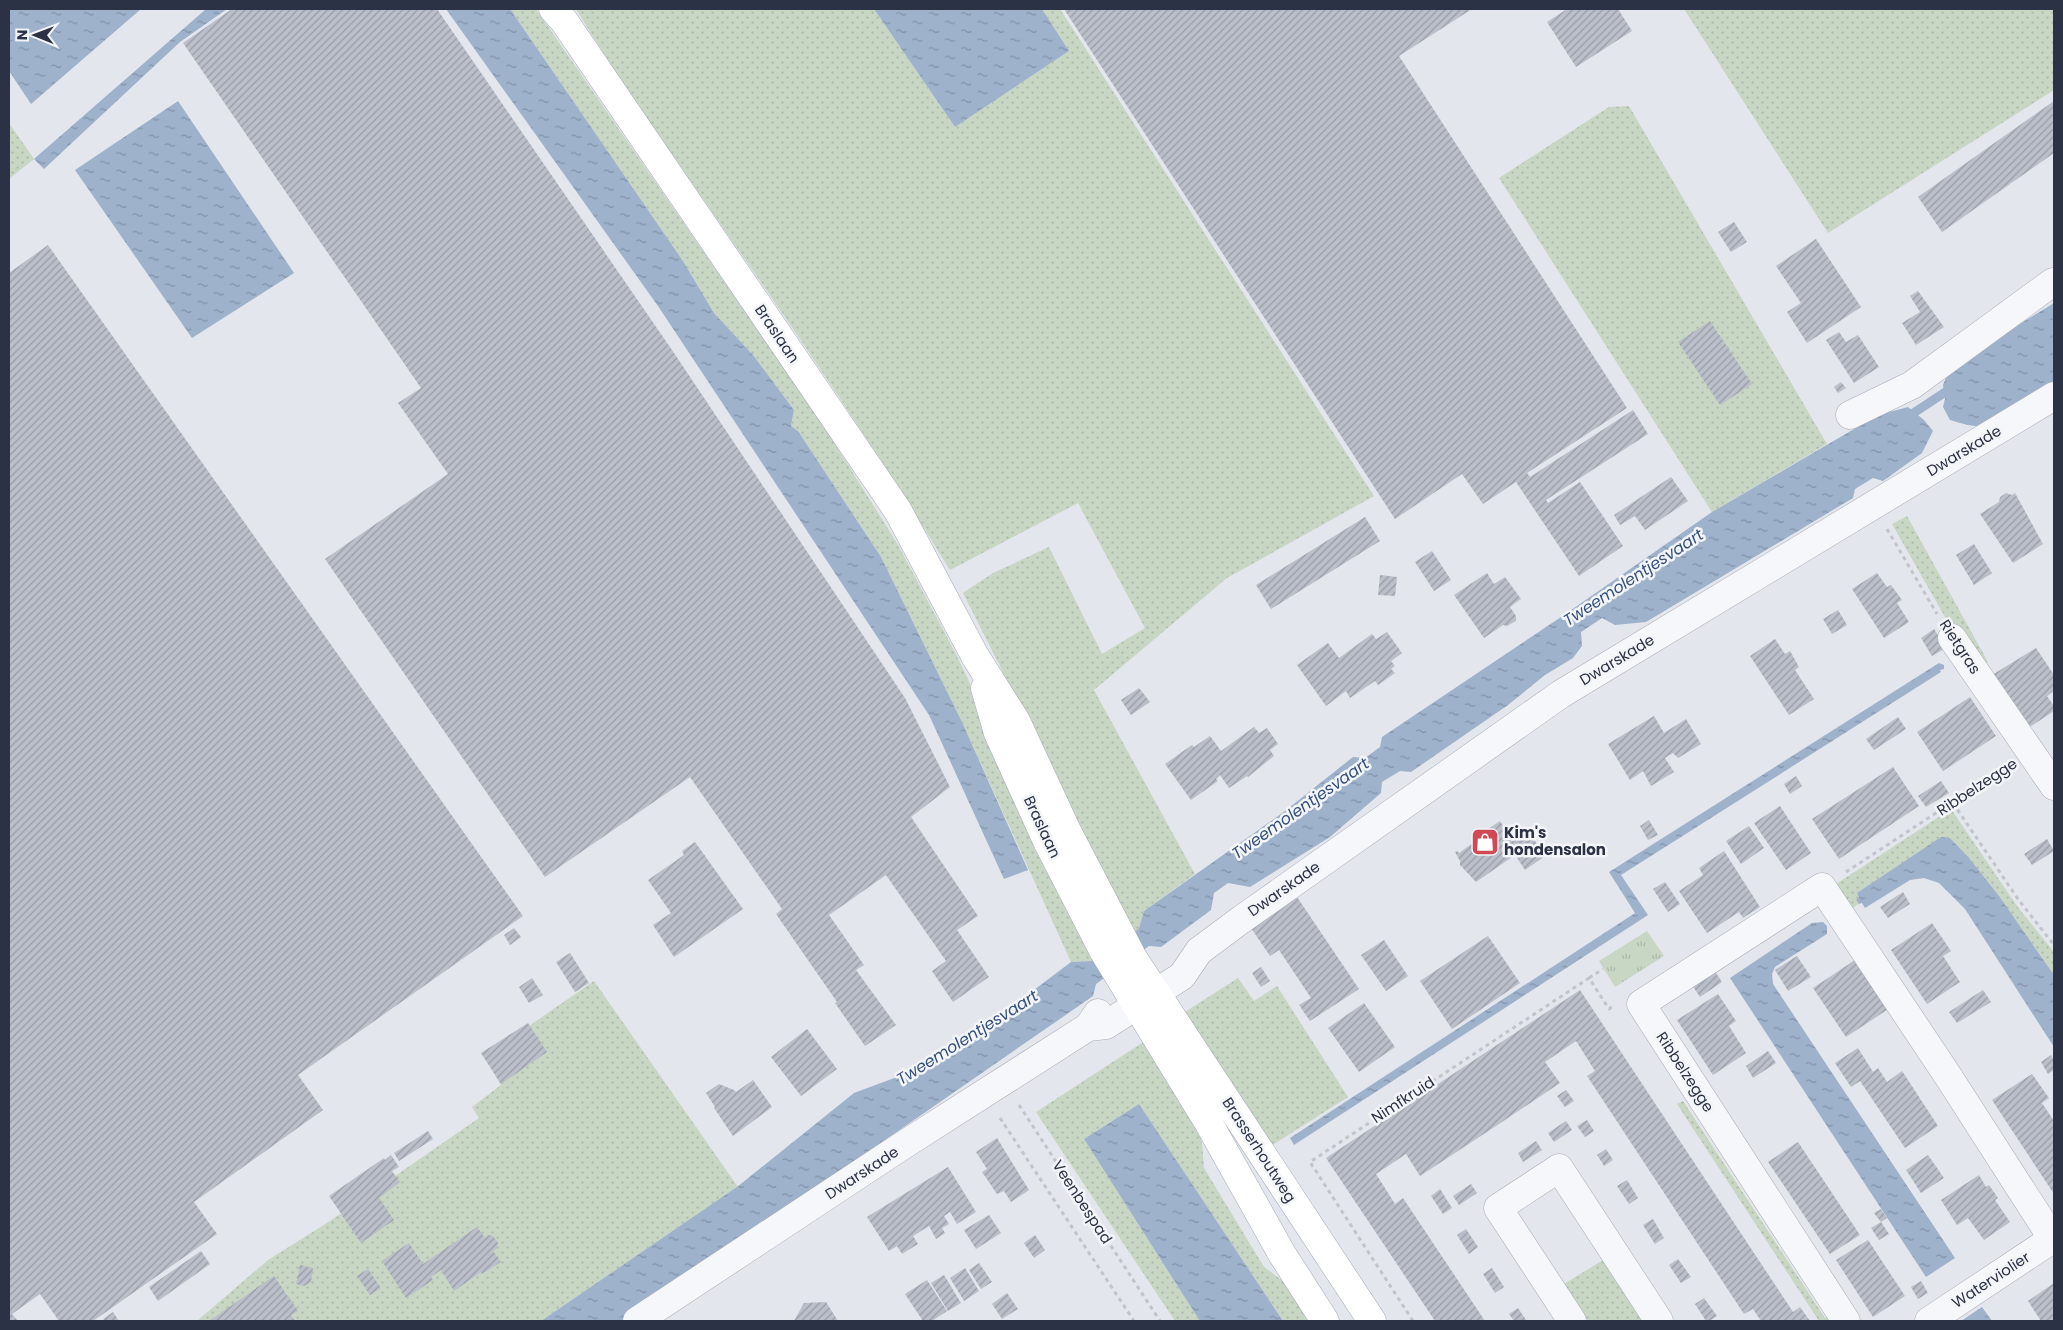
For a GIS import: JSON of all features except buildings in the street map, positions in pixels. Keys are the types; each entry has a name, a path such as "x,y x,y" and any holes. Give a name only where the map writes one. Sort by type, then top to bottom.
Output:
{"main road":[{"name":"Braslaan","path":"559,13 898,511 976,656 998,733 1047,841 1130,973"},
{"name":"Brasserhoutweg","path":"1130,973 1208,1122 1282,1254 1325,1321"},
{"name":"Brasserhoutweg","path":"1130,973 1372,1321"}],"street":[{"path":"1850,415 1912,385 2053,282"},
{"name":"Dwarskade","path":"637,1321 905,1144 1088,1027 1100,1009 1130,973 1182,976 1199,952 1242,919 1561,694 2054,396"},
{"name":"Rietgras","path":"1952,638 2046,768"},
{"path":"1641,1004 1822,887 1944,1068 2054,1239"},
{"name":"Ribbelzegge","path":"1641,1004 1846,1321"},
{"path":"1572,1321 1498,1208 1559,1168 1659,1321"},
{"name":"Waterviolier","path":"1929,1321 2054,1239"}],"path":[{"name":"Rietgras","path":"1873,504 1952,638"},
{"name":"Ribbelzegge","path":"1822,887 1953,803 2046,768"},
{"path":"1953,803 2018,899 2054,945"},
{"path":"1604,969 1589,978 1609,1009 1634,993 1641,1004"},
{"name":"Nimfkruid","path":"1413,1321 1310,1162 1589,978"},
{"path":"994,1088 1134,1321"},
{"name":"Veenbespad","path":"994,1088 1160,1321"}],"green space":[{"path":"510,9 536,9 821,422 897,543 956,654 1099,956 1092,961 1071,962 962,722 881,557 798,431 791,426 794,410 753,355 714,313 683,261"},
{"path":"576,9 874,9 955,127 1069,51 1042,9 1060,9 1374,496 1227,578 1094,690 1195,874 1144,911 1139,928 1130,936 1076,832 1008,682 963,593 993,573 1049,547 1102,654 1145,628 1078,503 950,570 842,401 631,95"},
{"path":"1684,9 2054,9 2054,90 1828,233"},
{"path":"1629,106 1827,444 1712,512 1499,178 1609,107"},
{"path":"9,123 34,159 9,179"},
{"path":"1907,516 1988,662 1980,666 1949,624 1892,524"},
{"path":"1951,809 2017,906 2054,952 2054,975 1992,887 1950,838 1857,893 1859,898 1856,900 1859,904 1849,910 1833,886"},
{"path":"1647,931 1664,956 1615,987 1599,961"},
{"path":"1238,978 1254,1001 1277,986 1348,1097 1271,1146 1185,1012"},
{"path":"594,981 738,1187 541,1321 197,1321 268,1260 330,1221 479,1118 472,1107 501,1085 484,1057"},
{"path":"1148,1039 1200,1120 1204,1168 1264,1267 1294,1289 1315,1321 1283,1321 1139,1104 1084,1139 1200,1321 1175,1321 1036,1112"},
{"path":"1683,1101 1825,1318 1832,1316 1835,1321 1819,1321 1677,1104"},
{"path":"1603,1260 1641,1321 1588,1321 1564,1284"}],"water":[{"path":"9,9 141,9 31,104 9,71"},
{"path":"206,9 227,9 180,42 44,169 34,159"},
{"path":"446,9 510,9 683,261 714,313 753,355 794,410 791,426 798,431 881,557 962,722 1028,870 1004,879 929,715 658,306"},
{"path":"874,9 1042,9 1069,51 955,127"},
{"path":"178,101 294,273 192,338 75,170"},
{"path":"2054,303 2054,381 1984,425 1971,426 1950,420 1943,407 1945,399 1943,385 1951,366"},
{"path":"1908,407 1924,420 1933,431 1922,453 1883,481 1873,478 1855,489 1853,498 1646,622 1615,625 1602,618 1581,632 1582,646 1573,658 1545,675 1508,705 1411,772 1400,771 1382,782 1381,793 1330,837 1250,887 1228,883 1214,893 1211,910 1161,947 1149,946 1096,984 1093,996 624,1321 541,1321 737,1187 854,1093 940,1061 1071,962 1092,961 1130,936 1139,928 1144,911 1285,811 1353,757 1365,758 1380,747 1382,737 1567,613 1712,512 1878,415"},
{"path":"1939,663 1944,665 1944,669 1940,670 1941,672 1621,875 1648,915 1294,1145 1290,1138 1635,913 1609,872"},
{"path":"1941,837 1950,838 1969,858 1999,896 2054,975 2054,1047 1965,909 1939,883 1924,878 1910,880 1865,908 1862,903 1859,904 1856,900 1859,897 1857,893"},
{"path":"1823,922 1827,926 1827,934 1775,967 1772,974 1773,984 1955,1258 1926,1277 1730,978 1812,923"},
{"path":"1139,1104 1283,1321 1200,1321 1084,1139"},
{"path":"1982,1307 1992,1321 1961,1321"}],"waterway":[{"name":"Tweemolentjesvaart","path":"1906,418 1953,387"}],"place":[{"name":"Kim's hondensalon","path":"1485,842"}]}
